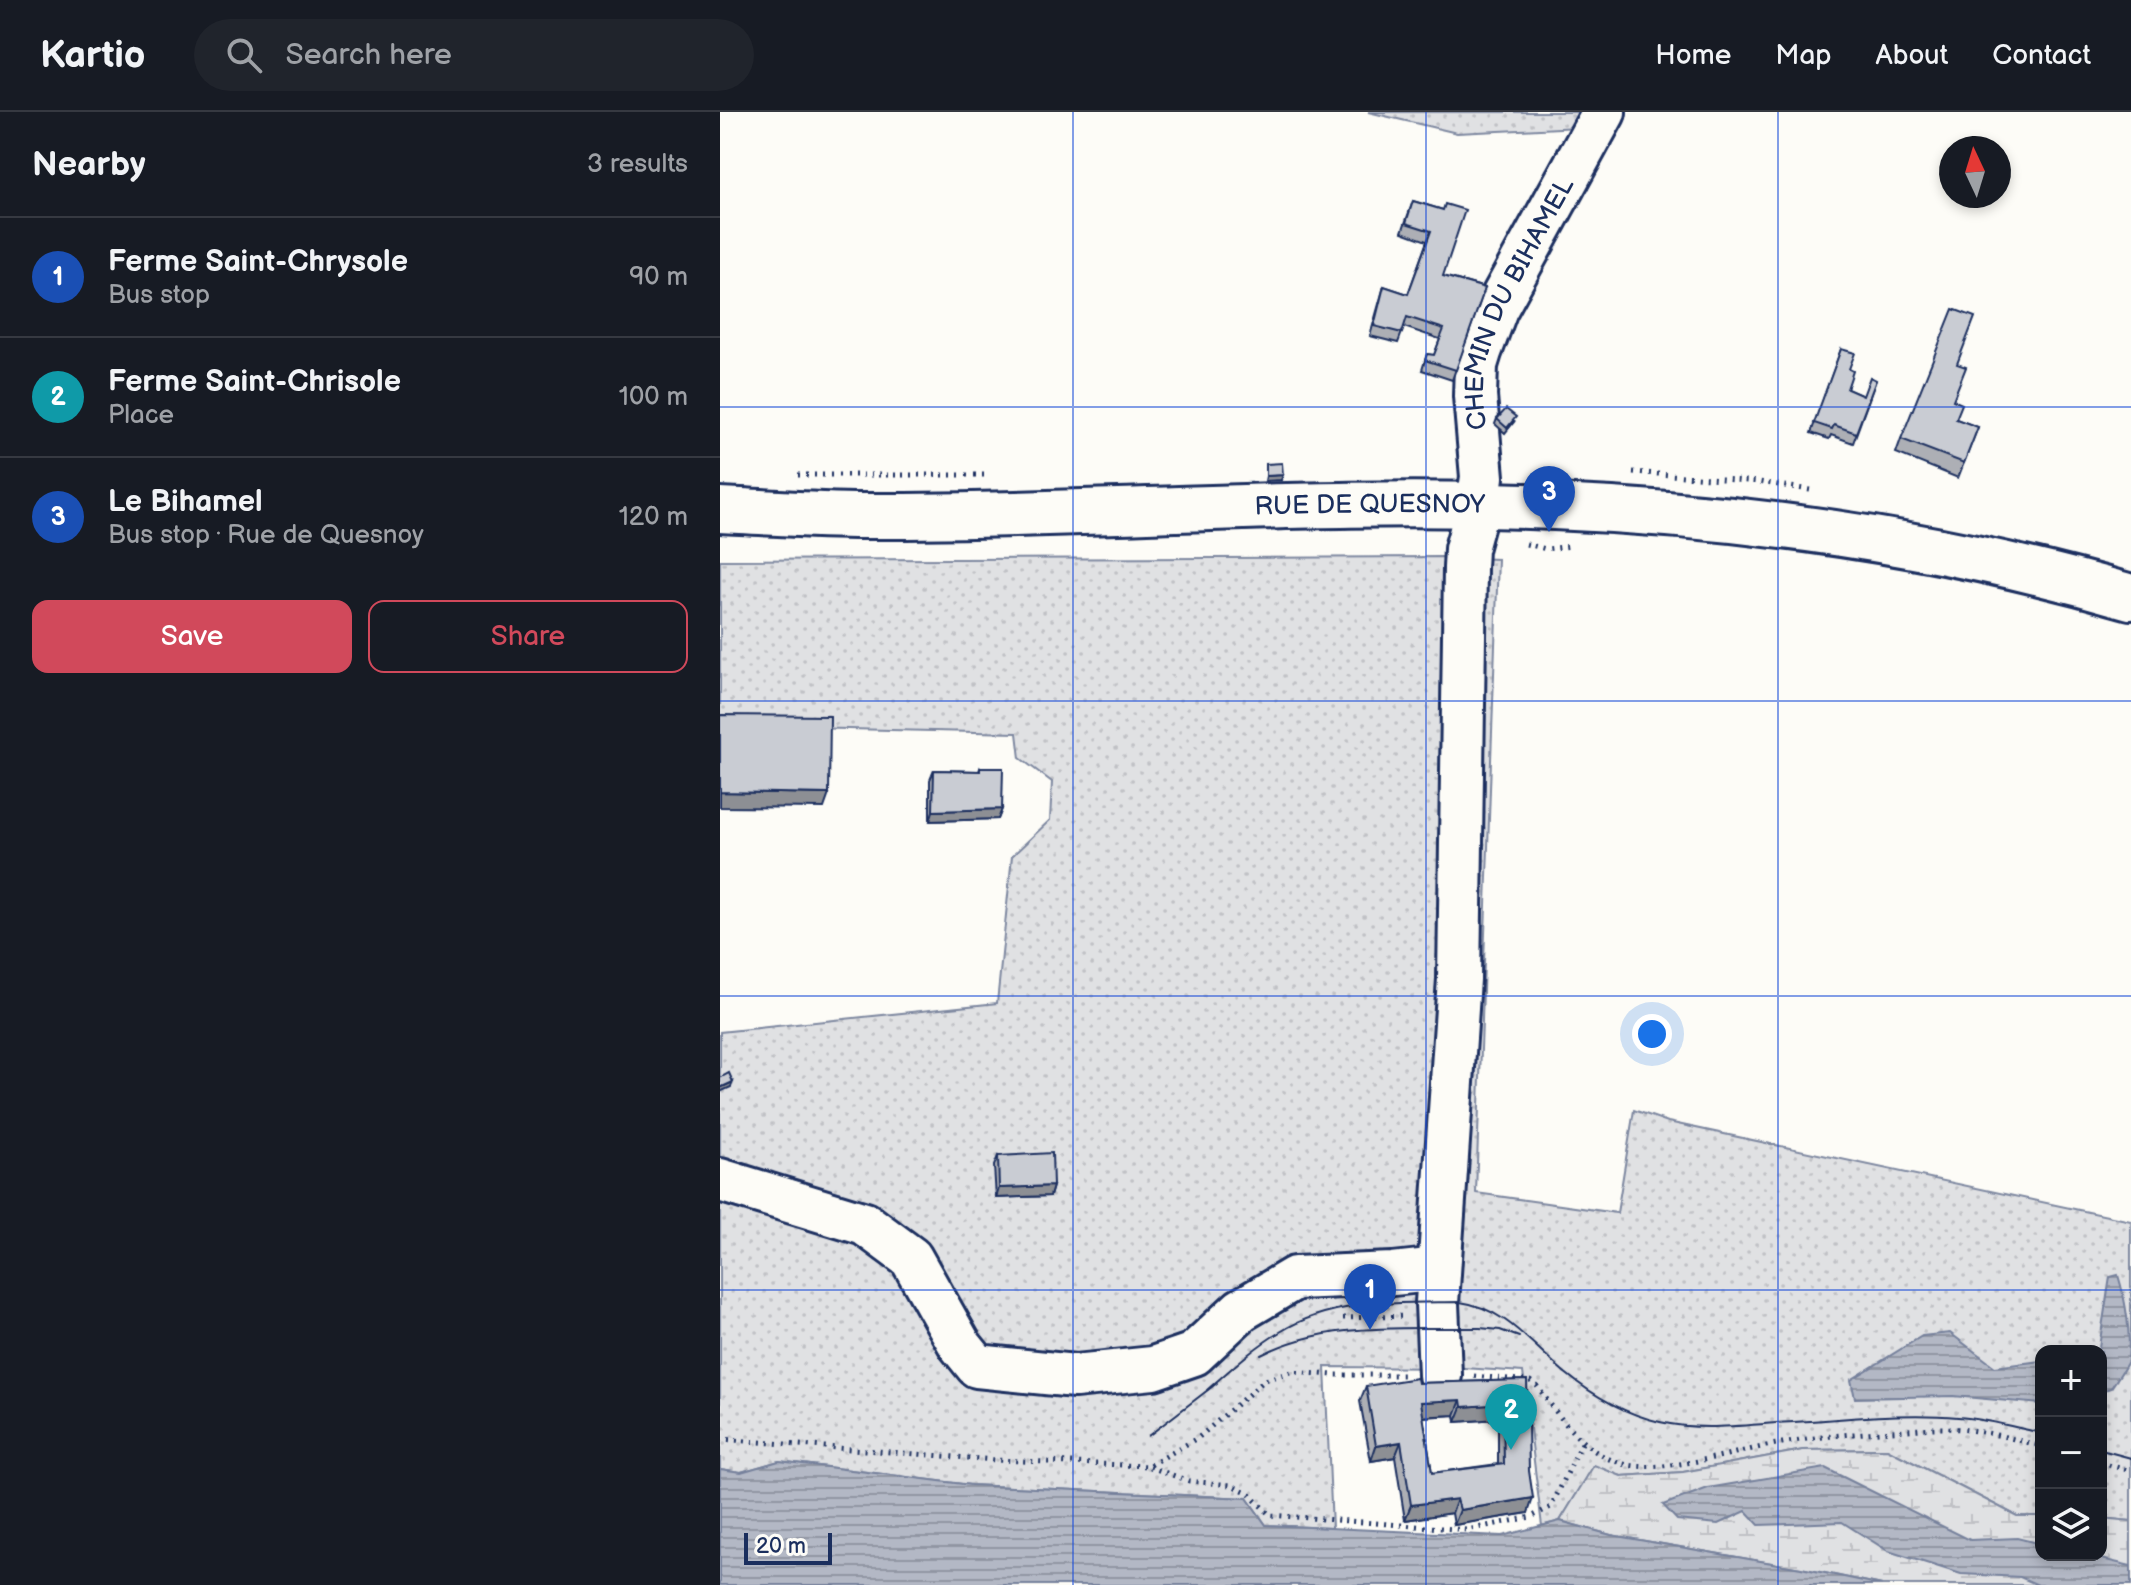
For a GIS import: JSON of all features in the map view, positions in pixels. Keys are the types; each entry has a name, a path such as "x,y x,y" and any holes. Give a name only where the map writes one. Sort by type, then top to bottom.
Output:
{"main road":[{"name":"RUE DE QUESNOY","path":"728,509 867,516 1336,505 1595,509 1778,526 1872,540 2017,567 2131,597"}],"street":[{"name":"CHEMIN DU BIHAMEL","path":"1440,1375 1437,1328 1439,1269 1459,979 1465,568 1466,549 1482,477 1475,417 1475,380 1480,352 1502,299 1604,112"},
{"path":"720,1180 865,1224 883,1235 911,1258 960,1345 977,1366 997,1370 1075,1376 1153,1368 1194,1354 1241,1310 1295,1278 1439,1269"}],"path":[{"path":"1343,1318 1413,1316"},
{"path":"1149,1466 1199,1437 1265,1380 1291,1372 1440,1375 1530,1381 1583,1443 1617,1462 1646,1467 1784,1442 1934,1428 1952,1427 1985,1432 2035,1444"},
{"path":"720,1439 995,1460 1149,1466 1189,1481 1231,1485 1247,1492 1270,1515 1467,1530 1531,1517 1551,1507 1583,1443"},
{"path":"2107,1465 2131,1471"}],"green space":[{"path":"1368,112 1585,112 1579,127 1457,133"},
{"path":"1498,559 1476,1193 1617,1213 1634,1110 1668,1122 2131,1221 2131,1521 2107,1519 2107,1345 2035,1345 2035,1516 2017,1516 1887,1449 1803,1450 1683,1472 1621,1476 1594,1466 1560,1521 1542,1526 1523,1372 1464,1368 1325,1367 1332,1528 1266,1525 1247,1498 971,1485 779,1461 741,1472 720,1469 720,1032 997,1003 1012,856 1050,820 1052,782 1020,758 1017,733 720,726 720,560"},
{"path":"1887,1449 2017,1516 2035,1516 2035,1561 2107,1561 2107,1519 2131,1521 2131,1585 1882,1585 1611,1535 1560,1521 1594,1465 1621,1476 1683,1472 1803,1450"}],"shaded area":[{"path":"2118,1275 2129,1340 2128,1361 2111,1388 2107,1389 2107,1345 2099,1345 2110,1277"},
{"path":"1950,1333 1995,1367 2035,1362 2035,1403 1953,1396 1855,1398 1851,1380 1922,1336"},
{"path":"779,1461 971,1485 1247,1498 1266,1525 1502,1536 1560,1521 1611,1535 1882,1585 720,1585 720,1469 741,1472"},
{"path":"1825,1468 1970,1540 2017,1538 2035,1542 2035,1561 2107,1560 2131,1566 2131,1585 2038,1585 2020,1577 1961,1574 1888,1551 1842,1522 1759,1525 1746,1511 1718,1524 1677,1520 1663,1505 1708,1488"}],"building":[{"path":"1413,201 1443,210 1445,204 1465,210 1443,276 1485,288 1456,370 1425,360 1427,354 1434,355 1444,329 1407,317 1402,333 1374,326 1384,286 1408,294 1431,231 1406,223"},
{"path":"1953,309 1975,317 1957,364 1966,367 1953,400 1962,404 1956,419 1978,427 1964,463 1901,439"},
{"path":"1841,349 1855,353 1847,389 1863,396 1870,377 1876,380 1856,433 1834,425 1832,429 1814,423"},
{"path":"1506,409 1516,417 1507,428 1497,419"},
{"path":"1282,463 1283,475 1266,476 1266,464"},
{"path":"720,715 830,716 829,794 720,792"},
{"path":"980,768 1003,768 1002,809 933,811 934,770 980,771"},
{"path":"729,1073 733,1082 720,1088 720,1078"},
{"path":"1052,1153 1053,1186 999,1188 998,1156"},
{"path":"1417,1378 1418,1383 1527,1380 1529,1471 1533,1498 1460,1510 1457,1499 1411,1505 1401,1442 1376,1446 1366,1386","holes":["1461,1400 1462,1407 1503,1404 1504,1464 1432,1473 1421,1402"]}],"tram line":[{"path":"1207,1390 1270,1338 1301,1321 1367,1305 1460,1302 1504,1319 1585,1388 1634,1414 1660,1422 1710,1427 1917,1415 1979,1420 2035,1432"},
{"path":"1261,1355 1313,1337 1368,1329 1480,1328 1500,1330 1519,1337"},
{"path":"1148,1436 1217,1383"},
{"path":"2107,1452 2131,1458"}],"place":[{"name":"Le Bihamel","path":"1549,532"},
{"name":"Ferme Saint-Chrysole","path":"1370,1330"},
{"name":"Ferme Saint-Chrisole","path":"1511,1450"}]}
